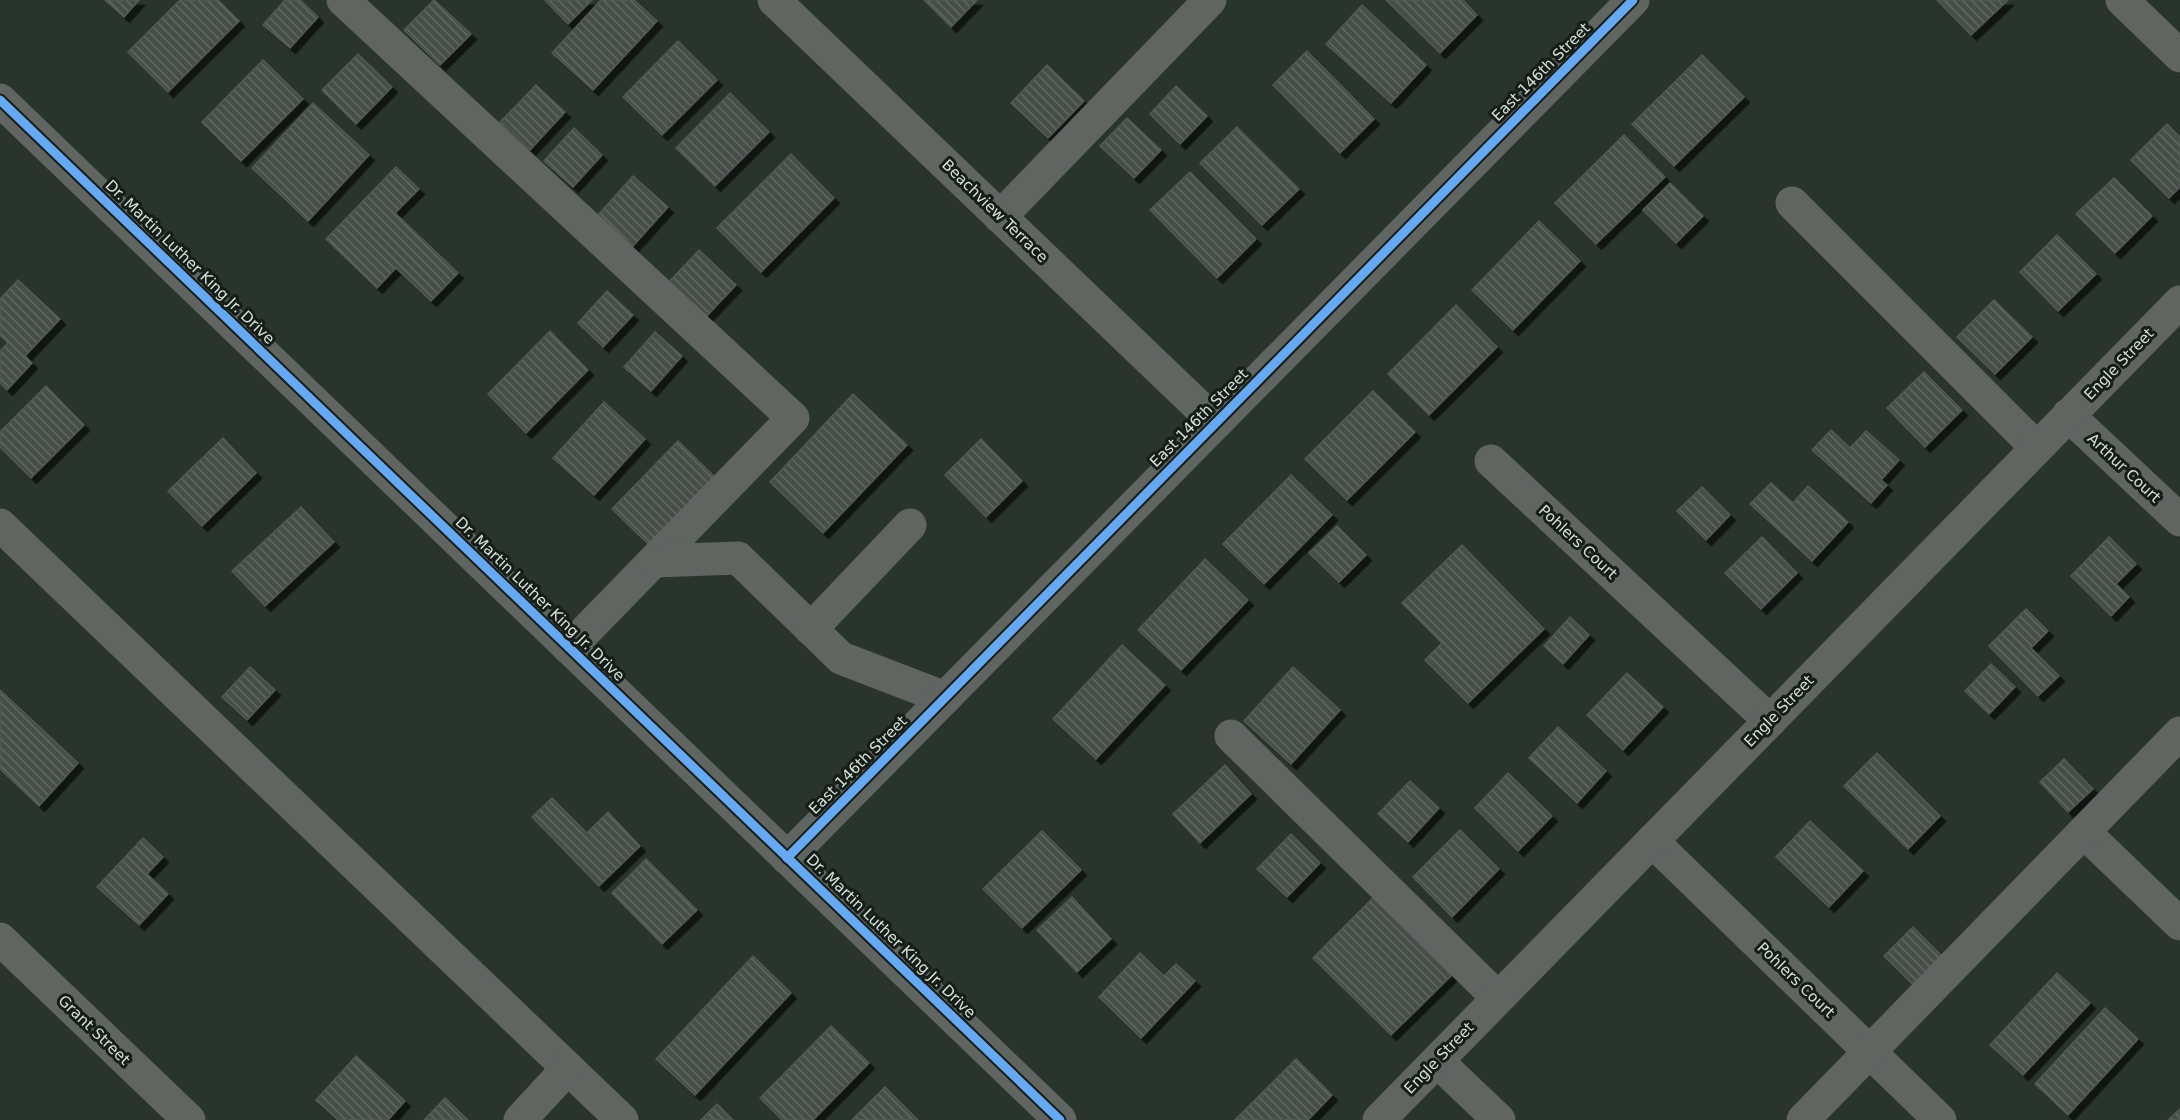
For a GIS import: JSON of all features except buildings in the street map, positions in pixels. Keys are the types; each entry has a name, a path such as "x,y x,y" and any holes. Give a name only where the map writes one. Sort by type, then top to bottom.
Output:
{"street":[{"path":"343,0 793,418 569,648"},
{"name":"Beachview Terrace","path":"774,0 1216,423"},
{"path":"1000,217 1210,0"},
{"name":"East 146th Street","path":"788,858 1633,0"},
{"path":"2122,0 2180,56"},
{"name":"Dr. Martin Luther King Jr. Drive","path":"0,100 1060,1120"},
{"path":"1792,203 2037,447"},
{"name":"Engle Street","path":"1379,1120 2180,302"},
{"name":"Arthur Court","path":"2068,416 2180,520"},
{"name":"Pohlers Court","path":"1491,461 1770,721"},
{"path":"0,525 622,1120"},
{"path":"811,629 910,525"},
{"path":"654,561 738,558 841,658 945,698"},
{"path":"1803,1120 2180,733"},
{"path":"1231,736 1498,998"},
{"path":"2084,832 2180,924"},
{"name":"Pohlers Court","path":"1652,841 1940,1120"},
{"name":"Grant Street","path":"0,939 189,1120"},
{"path":"1437,1061 1499,1120"},
{"path":"520,1120 568,1068"}],"cycle path":[{"path":"787,858 1633,0"},
{"path":"0,100 1060,1120"}]}
